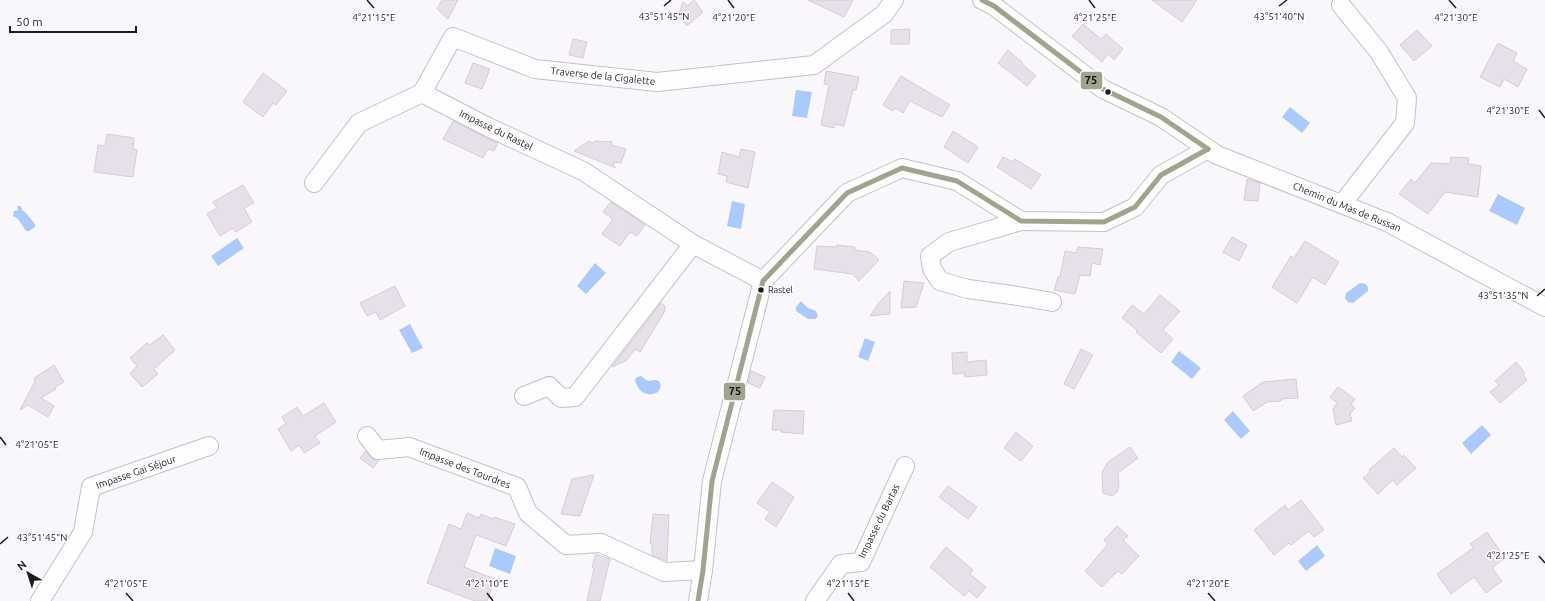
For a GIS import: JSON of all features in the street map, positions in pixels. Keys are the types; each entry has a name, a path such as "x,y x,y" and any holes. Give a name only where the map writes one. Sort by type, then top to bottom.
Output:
{"street":[{"name":"Traverse de la Cigalette","path":"422,92 453,37 535,69 657,82 814,65 884,14 894,0"},
{"name":"Chemin du Mas de Russan","path":"982,0 994,6 1103,89 1161,117 1217,155 1387,222 1545,307"},
{"path":"1341,6 1379,52 1407,98 1405,124 1342,204"},
{"path":"314,183 359,123 422,92"},
{"name":"Impasse du Rastel","path":"422,92 488,127 583,171 693,244 763,281"},
{"path":"1052,302 968,289 940,281 932,269 930,256 949,242 1021,221 1104,222 1135,207 1161,175 1208,149"},
{"path":"698,601 703,570 712,481 763,281 847,193 902,168 957,181 1021,221"},
{"path":"524,396 549,386 560,398 575,397 693,244"},
{"name":"Impasse des Tourdres","path":"367,436 378,450 409,446 517,487 528,513 566,545 601,543 664,572 703,570"},
{"name":"Impasse Gai Séjour","path":"40,601 83,532 91,487 209,446"},
{"name":"Impasse du Bartas","path":"815,601 842,564 861,562 905,466"}],"water":[{"path":"796,90 812,92 807,118 792,116"},
{"path":"1290,107 1310,123 1302,133 1282,117"},
{"path":"1498,194 1525,208 1517,225 1489,211"},
{"path":"732,201 745,204 741,229 727,226"},
{"path":"17,206 21,206 22,210 35,224 35,227 29,231 26,231 18,219 13,216 14,211 18,210"},
{"path":"237,238 244,248 218,266 211,256"},
{"path":"595,263 606,273 586,294 577,286"},
{"path":"1360,283 1366,284 1368,291 1353,303 1348,302 1345,298 1346,293"},
{"path":"801,301 808,308 816,311 818,316 815,319 808,319 796,311 796,307"},
{"path":"410,324 423,348 412,353 399,330"},
{"path":"865,338 875,342 868,361 858,357"},
{"path":"1179,351 1201,368 1192,379 1171,362"},
{"path":"641,376 648,381 659,381 661,386 658,392 654,394 647,394 641,391 635,380 637,377"},
{"path":"1233,411 1250,431 1241,439 1224,420"},
{"path":"1482,425 1491,435 1471,454 1462,443"},
{"path":"1317,545 1325,556 1306,571 1298,561"},
{"path":"495,548 516,556 510,574 489,566"}],"building":[{"path":"442,0 458,0 448,19 437,9"},
{"path":"694,0 703,12 687,26 678,16 683,2 687,6"},
{"path":"808,0 853,0 844,17"},
{"path":"1152,0 1197,0 1182,22"},
{"path":"1083,24 1101,39 1106,34 1123,49 1114,60 1108,54 1102,62 1072,36"},
{"path":"910,29 909,44 891,44 891,30"},
{"path":"1417,30 1432,46 1414,61 1400,45"},
{"path":"573,39 587,42 583,58 569,55"},
{"path":"1498,43 1517,53 1513,61 1527,69 1518,87 1504,79 1500,87 1480,77"},
{"path":"1008,50 1036,76 1027,86 998,63"},
{"path":"473,63 490,69 482,89 465,83"},
{"path":"826,71 859,77 856,90 853,90 844,126 834,124 834,128 821,125 829,85 824,84"},
{"path":"263,73 287,91 276,105 273,103 263,117 243,102"},
{"path":"901,76 950,105 942,117 910,101 903,113 896,108 893,111 883,105"},
{"path":"453,121 498,143 494,151 488,149 483,158 443,139"},
{"path":"953,131 978,147 968,163 944,147"},
{"path":"107,134 134,138 133,149 137,150 133,177 94,172 98,145 105,146"},
{"path":"589,141 592,143 596,141 612,142 611,145 626,149 621,163 614,162 613,165 616,168 574,151"},
{"path":"741,149 755,152 748,188 726,182 727,176 718,174 722,152 739,157"},
{"path":"1003,157 1013,162 1015,159 1041,175 1031,189 997,167"},
{"path":"1451,157 1469,158 1468,164 1481,166 1478,197 1445,192 1428,214 1399,194 1411,179 1415,183 1431,163 1450,164"},
{"path":"1247,179 1260,183 1258,201 1244,200"},
{"path":"243,185 254,203 244,208 252,222 236,232 233,228 220,236 207,214 217,208 213,202"},
{"path":"611,202 645,225 637,236 630,232 620,246 602,234 613,219 603,212"},
{"path":"1232,237 1247,245 1239,261 1223,252"},
{"path":"1305,241 1339,262 1325,285 1313,277 1297,303 1272,287 1291,256 1294,258"},
{"path":"837,245 855,247 855,250 870,252 879,260 859,281 853,274 814,269 817,246 837,247"},
{"path":"1078,247 1103,249 1100,265 1092,263 1090,276 1080,275 1075,294 1054,290 1058,277 1060,277 1065,251 1076,253"},
{"path":"904,281 924,283 916,307 901,308"},
{"path":"395,286 405,306 380,320 376,312 367,316 360,303"},
{"path":"890,291 890,314 870,316 878,304"},
{"path":"1160,295 1180,311 1163,330 1173,339 1161,353 1122,318 1132,305 1144,314"},
{"path":"661,303 665,306 665,311 640,352 635,349 627,360 612,367"},
{"path":"163,335 175,350 154,369 158,374 142,387 130,374 137,366 130,358 147,343 150,345"},
{"path":"1081,349 1093,355 1074,389 1064,384"},
{"path":"967,352 967,362 986,360 987,375 965,377 964,373 953,374 952,353"},
{"path":"1516,362 1525,373 1523,375 1527,380 1500,403 1490,392 1499,385 1495,381"},
{"path":"54,365 64,382 41,398 54,406 48,417 28,405 20,410 35,381 34,378"},
{"path":"751,371 765,377 760,388 748,383"},
{"path":"1296,379 1298,398 1267,402 1253,411 1243,396 1263,382"},
{"path":"1338,387 1355,399 1351,404 1355,408 1350,414 1352,421 1336,425 1333,409 1337,403 1330,397"},
{"path":"324,403 336,422 315,436 320,443 304,453 299,445 291,451 278,429 286,424 282,417 297,407 303,416"},
{"path":"774,410 804,411 803,434 781,432 782,430 772,430"},
{"path":"1016,432 1033,446 1021,461 1004,448"},
{"path":"1130,447 1138,458 1118,473 1119,484 1117,492 1112,496 1103,493 1102,472 1108,462"},
{"path":"1394,448 1402,457 1404,455 1416,468 1397,485 1393,480 1378,494 1363,478 1370,472 1369,470"},
{"path":"366,451 374,459 379,460 373,468 360,458"},
{"path":"594,475 580,516 561,514 572,479"},
{"path":"772,482 794,497 776,527 765,519 770,512 757,503"},
{"path":"948,486 977,507 968,519 939,497"},
{"path":"1301,500 1324,530 1314,537 1309,531 1291,545 1289,543 1274,555 1254,530 1285,505 1288,510"},
{"path":"467,513 479,518 481,514 493,519 494,517 515,524 506,546 476,535 464,567 495,579 487,601 475,601 427,583 449,524 461,529"},
{"path":"653,514 669,515 667,561 652,555 652,544 650,544"},
{"path":"1117,526 1128,536 1123,540 1139,556 1122,574 1118,571 1102,587 1085,571 1108,544 1104,540"},
{"path":"1487,532 1505,558 1492,568 1502,581 1486,593 1474,577 1451,594 1437,574 1473,548 1470,544"},
{"path":"946,547 973,570 970,574 986,587 977,598 969,591 964,596 930,567"},
{"path":"596,554 610,559 600,601 587,601 594,568 592,567"}],"transit line":[{"name":"75","path":"982,0 994,6 1103,89 1161,117 1208,149"},
{"name":"75","path":"698,601 703,570 712,481 763,281 847,193 902,168 957,181 1021,221 1104,222 1135,207 1161,175 1208,149"}],"place":[{"name":"Rastel","path":"761,290"}]}
